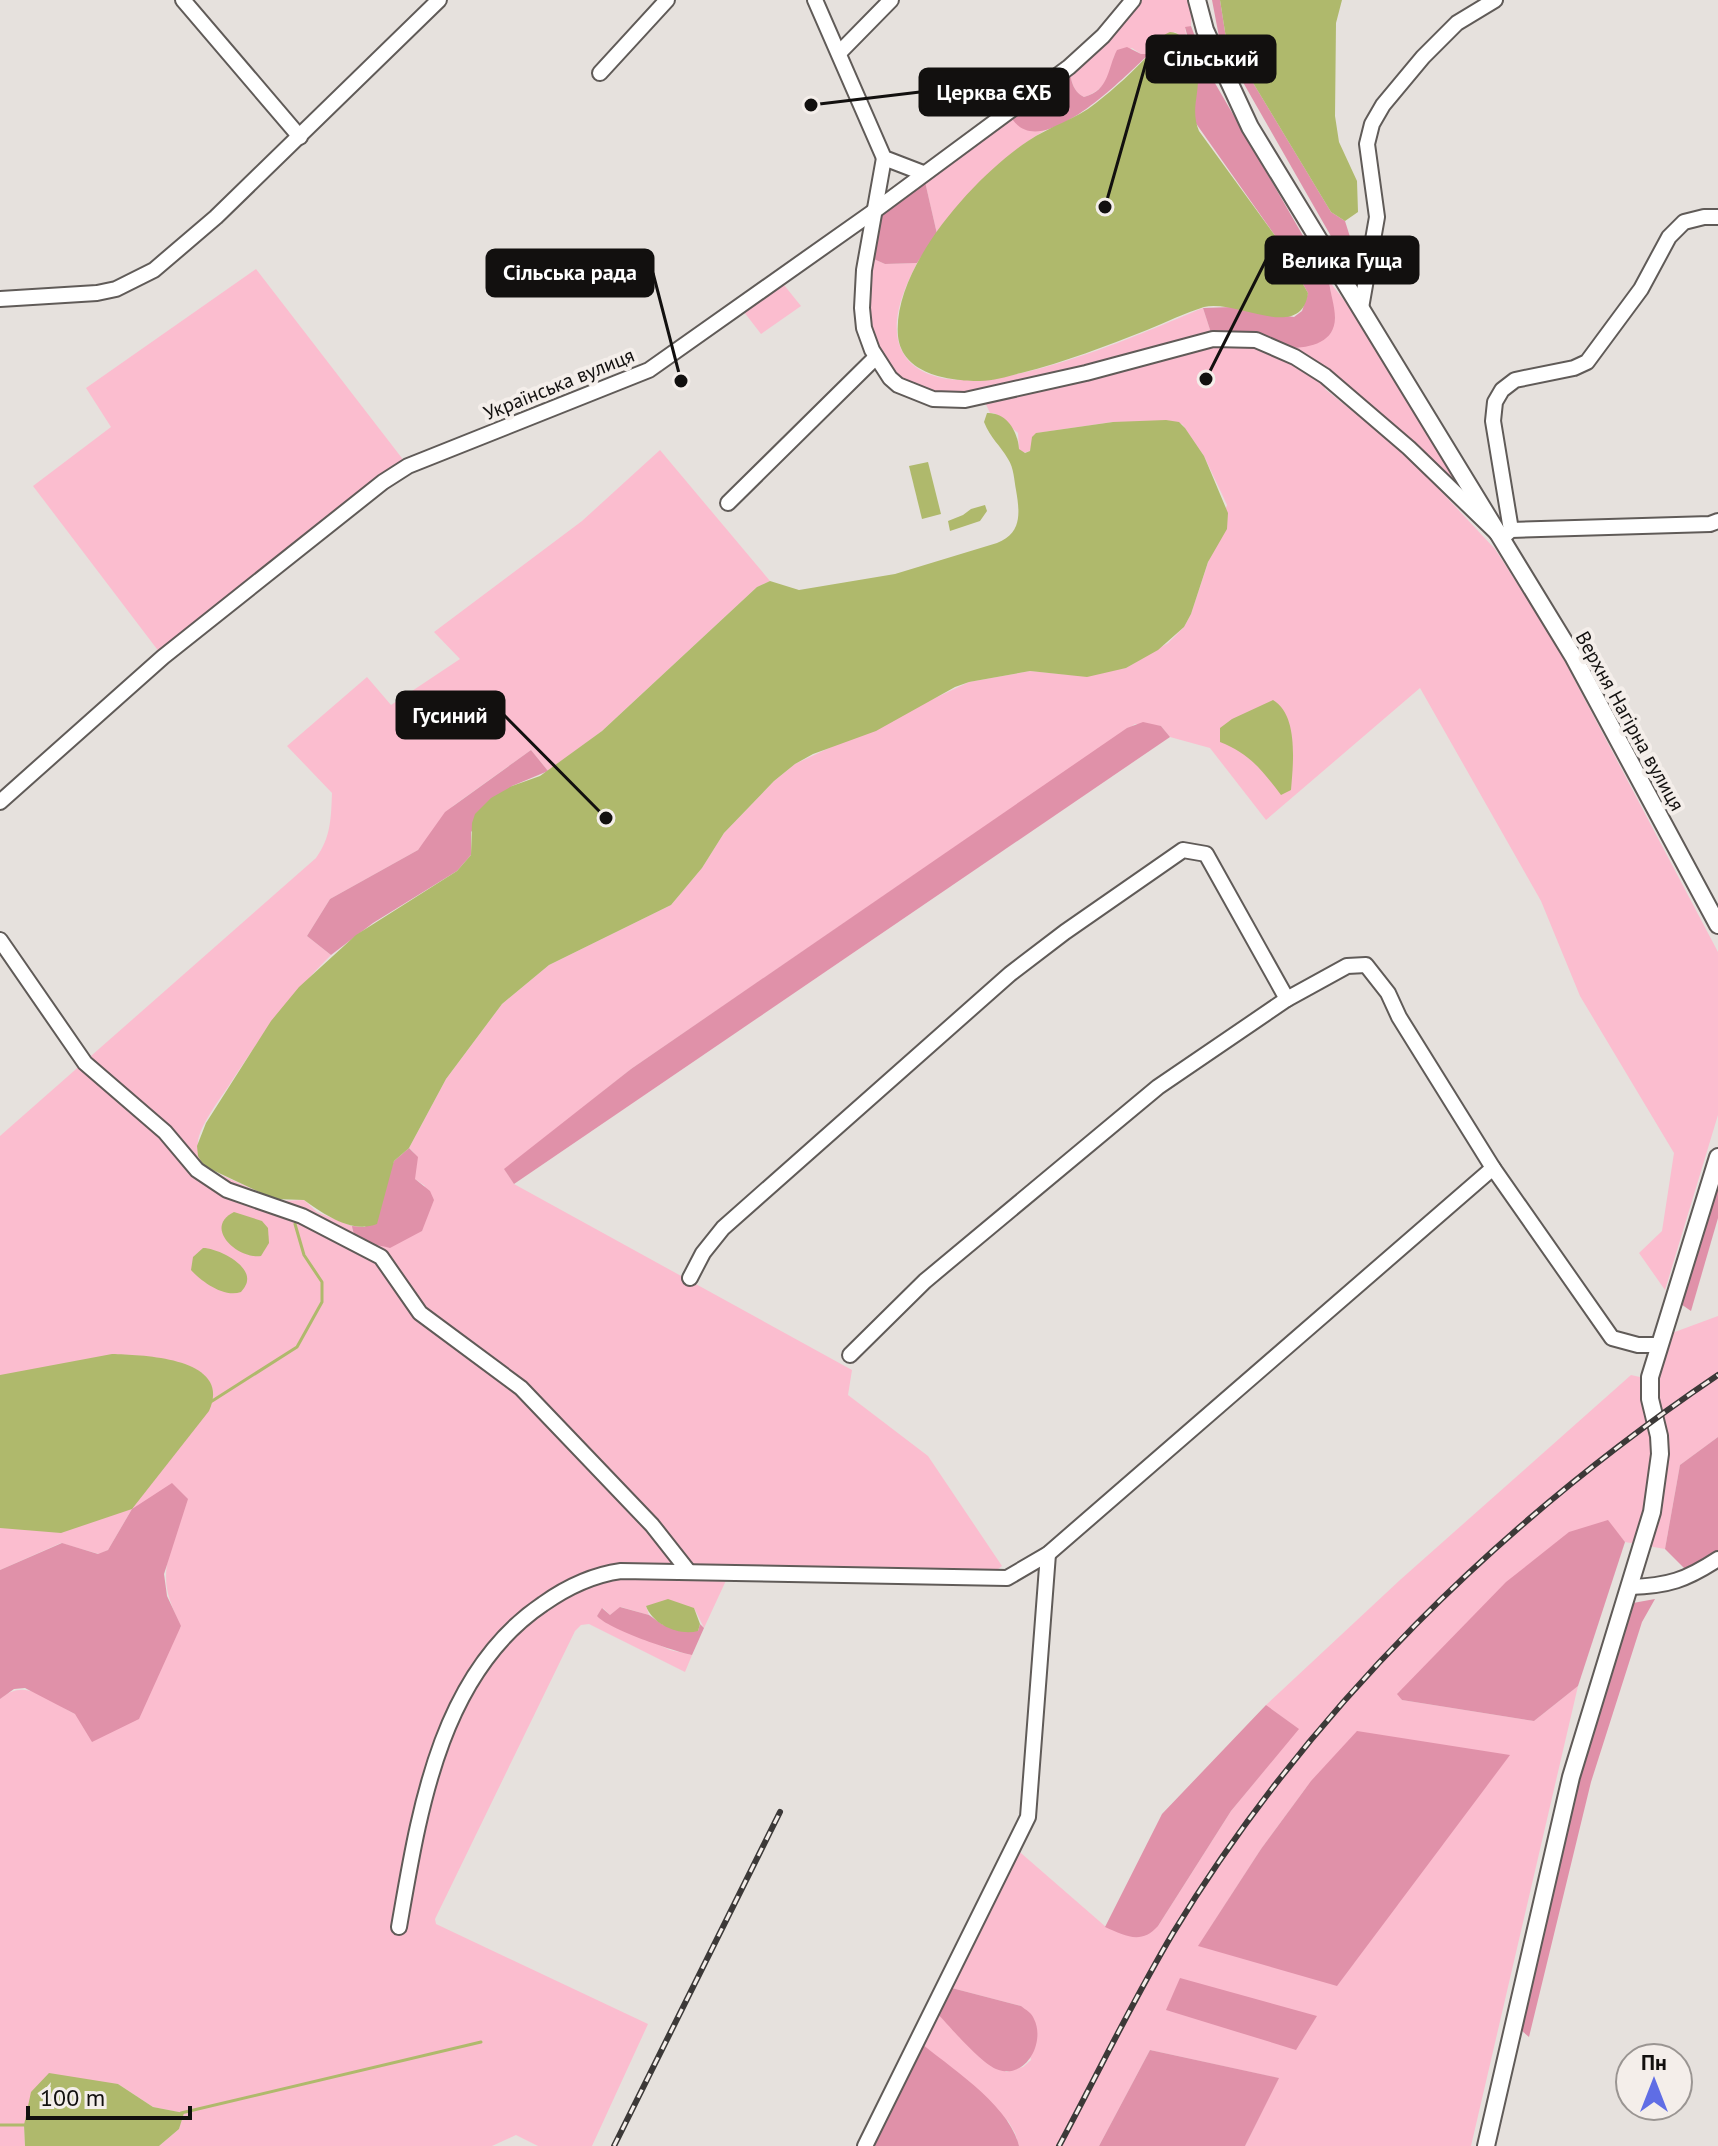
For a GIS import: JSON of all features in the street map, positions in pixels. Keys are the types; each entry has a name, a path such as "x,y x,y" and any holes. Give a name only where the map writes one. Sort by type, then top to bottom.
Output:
{"main road":[{"name":"Верхня Нагірна вулиця","path":"1197,0 1209,40 1250,127 1361,308 1507,534 1718,925"},
{"path":"1486,2146 1571,1777 1652,1512 1659,1436 1650,1389 1659,1345 1718,1157"}],"street":[{"path":"183,0 300,137"},
{"path":"0,299 97,293 133,282 154,270 216,217 439,0"},
{"path":"600,73 667,0"},
{"path":"815,0 884,158 864,270 862,308 868,339 876,357 890,378 908,391 933,399 965,400 1086,373 1213,339 1256,340 1325,376 1507,534 1710,524 1718,521"},
{"path":"839,53 891,0"},
{"name":"Українська вулиця","path":"0,802 163,657 383,482 408,466 649,370 877,209 1069,67 1103,36 1133,0"},
{"path":"1361,308 1377,217 1367,144 1372,124 1383,105 1423,57 1457,23 1495,0"},
{"path":"884,158 923,173"},
{"path":"1507,534 1493,421 1495,402 1502,390 1515,380 1574,368 1587,362 1641,289 1669,237 1684,222 1718,217"},
{"path":"728,503 876,357"},
{"path":"690,1278 703,1253 723,1228 987,994 1065,932 1183,850 1206,854 1287,999"},
{"path":"0,940 85,1063 165,1132 197,1170 227,1190 302,1216 381,1257 420,1313 521,1388 652,1525 689,1572"},
{"path":"850,1355 925,1281 1158,1087 1287,999 1347,966 1366,965 1388,993 1399,1017 1493,1168 1612,1338 1638,1345 1659,1345"},
{"path":"399,1927 414,1840 433,1768 458,1708 496,1646 531,1612 586,1580 621,1571 1007,1578 1048,1554 1493,1168"},
{"path":"865,2146 1028,1817 1048,1554"},
{"path":"1630,1587 1662,1586 1691,1577 1718,1559"}],"shaded area":[{"path":"1133,0 1192,0 1191,26 1185,28 1187,41 1175,32 1159,38 1149,54 1141,54 1132,48 1114,56 1105,81 1097,91 1084,97 1071,80 1069,67"},
{"path":"1212,0 1220,0 1226,38 1331,212 1345,221 1362,275 1344,259 1220,42"},
{"path":"1220,0 1342,0 1336,23 1335,116 1339,142 1357,181 1358,212 1345,221 1331,212 1226,38"},
{"path":"1191,26 1208,71 1329,281 1335,318 1331,333 1320,342 1284,348 1213,339 1203,308 1232,307 1294,317 1302,311 1308,293 1276,237 1195,122 1198,76 1185,27"},
{"path":"1170,32 1182,37 1194,57 1198,79 1195,118 1199,131 1276,237 1308,293 1303,308 1293,315 1281,317 1218,306 1204,307 1069,359 990,380 941,377 917,367 901,349 898,336 900,310 908,282 941,226 984,177 1007,157 1036,136 1096,103 1131,73"},
{"path":"1127,47 1141,54 1149,54 1100,98 1057,126 1037,131 1020,127 1008,111 1069,67 1077,91 1084,97 1092,94 1103,84 1117,50"},
{"path":"1008,111 1038,131 1047,129 1015,150 986,176 937,234 923,173"},
{"path":"923,173 937,234 917,263 885,264 867,256 877,209"},
{"path":"867,256 885,264 917,263 899,309 897,333 900,345 905,356 929,374 963,380 1005,376 1050,366 1139,335 1203,308 1213,339 1335,320 1329,281 1355,314 1462,489 1459,492 1325,377 1325,389 1407,455 1495,549 1554,641 1718,952 1718,1115 1665,1290 1639,1253 1662,1231 1674,1153 1580,996 1541,901 1420,688 1266,820 1210,748 1170,737 1161,726 1135,724 631,1069 505,1170 514,1184 852,1370 848,1395 928,1456 1002,1566 988,1577 729,1574 704,1628 694,1608 646,1606 649,1615 621,1607 610,1615 603,1608 597,1616 670,1650 692,1655 685,1672 589,1624 581,1625 575,1631 435,1919 436,1924 648,2024 592,2146 538,2146 516,2135 492,2146 159,2146 179,2129 183,2113 153,2107 118,2084 24,2125 25,2146 0,2146 0,1699 9,1693 28,1690 47,1697 75,1714 181,1627 168,1591 166,1574 169,1553 132,1509 108,1550 99,1554 61,1543 0,1570 0,1136 316,858 327,835 332,793 287,746 367,677 391,705 460,659 434,632 582,521 660,450 770,581 757,587 602,731 548,771 531,750 453,806 418,850 330,899 307,936 331,955 288,1002 210,1113 198,1141 199,1153 208,1169 279,1201 304,1200 317,1212 352,1226 352,1230 365,1242 425,1186 415,1179 416,1159 409,1148 446,1079 502,1004 549,965 671,905 702,868 724,833 774,781 795,764 969,682 1030,671 1072,675 1126,668 1168,643 1184,627 1191,614 1227,505 1204,456 1182,424 1113,422 1037,433 1030,451 1023,453 1019,449 1018,433 990,413 983,398 908,391 868,339"},
{"path":"256,269 408,466 163,657 33,486 111,427 86,388"},
{"path":"784,285 801,306 761,334 744,312"},
{"path":"987,413 1006,419 1014,430 1019,449 1025,453 1030,451 1032,437 1036,433 1113,422 1166,420 1179,422 1185,428 1204,456 1228,513 1227,529 1208,562 1184,627 1158,650 1126,668 1087,677 1030,671 969,682 876,731 813,754 795,764 774,781 724,833 702,868 671,905 549,965 502,1004 446,1079 409,1148 394,1161 377,1224 348,1224 304,1200 274,1199 204,1166 197,1146 206,1123 271,1021 299,987 356,935 457,871 471,855 475,814 491,798 540,776 602,731 757,587 770,581 799,590 895,574 997,543 1011,534 1018,514 1014,474 984,422"},
{"path":"928,462 941,514 922,519 909,466"},
{"path":"985,505 987,511 980,521 950,531 948,521"},
{"path":"1273,700 1281,707 1291,728 1291,790 1281,795 1255,764 1220,742 1220,728"},
{"path":"1143,722 1161,726 1170,737 514,1184 504,1169 631,1069 1127,728"},
{"path":"531,750 548,771 512,786 471,832 471,855 457,871 373,923 331,955 307,936 330,899 418,850 445,812"},
{"path":"409,1148 418,1157 415,1179 430,1191 434,1200 422,1231 390,1248 361,1239 353,1232 352,1226 365,1227 394,1161"},
{"path":"1718,1157 1718,1218 1691,1311 1675,1300"},
{"path":"234,1212 262,1221 268,1228 269,1243 261,1256 243,1253 227,1242 222,1226"},
{"path":"203,1248 224,1254 238,1263 247,1275 241,1292 221,1291 191,1270 193,1257"},
{"path":"1718,1316 1718,1437 1680,1465 1665,1549 1625,1542 1606,1521 1398,1693 1402,1700 1534,1721 1578,1686 1471,2146 1245,2146 1278,2078 1150,2050 1099,2146 1019,2146 1008,2121 917,2040 933,2009 1006,2072 1023,2067 1031,2060 1021,2006 944,1986 1014,1847 1106,1927 1158,1926 1231,1811 1298,1729 1266,1705 1400,1580 1631,1375 1658,1381 1672,1333","holes":["1311,1781 1199,1945 1261,1849"]},
{"path":"112,1354 164,1358 198,1370 209,1380 213,1393 209,1411 132,1509 61,1533 0,1528 0,1375"},
{"path":"1718,1437 1718,1553 1688,1572 1665,1549 1680,1465"},
{"path":"172,1483 188,1499 164,1574 167,1596 181,1626 139,1719 92,1742 75,1714 25,1688 14,1689 0,1699 0,1570 62,1543 98,1554 108,1550 132,1509"},
{"path":"1608,1520 1625,1542 1578,1686 1534,1721 1402,1700 1397,1694 1506,1582 1569,1532"},
{"path":"668,1599 694,1608 700,1624 698,1631 675,1630 654,1619 646,1606"},
{"path":"1655,1599 1642,1622 1591,1782 1529,2037 1521,2030 1580,1779 1633,1603"},
{"path":"620,1607 649,1615 663,1625 698,1631 700,1624 704,1628 692,1655 627,1633 597,1616 602,1608 610,1615"},
{"path":"1266,1705 1299,1729 1231,1811 1158,1926 1139,1937 1127,1936 1105,1927 1162,1814"},
{"path":"1357,1731 1510,1755 1337,1986 1198,1946 1261,1849 1311,1781"},
{"path":"1180,1978 1317,2016 1296,2050 1166,2010"},
{"path":"944,1986 1021,2006 1030,2013 1037,2029 1037,2039 1035,2049 1024,2065 1016,2070 996,2069 972,2050 933,2009"},
{"path":"917,2040 991,2101 1013,2130 1019,2146 865,2146"},
{"path":"1150,2050 1279,2078 1245,2146 1099,2146"},
{"path":"49,2073 118,2084 153,2107 184,2113 179,2129 159,2146 25,2146 24,2125 31,2092"}],"waterway":[{"path":"209,1403 297,1347 322,1302 322,1282 304,1255 295,1224"},
{"path":"181,2113 481,2042"},
{"path":"0,2125 26,2125"}],"railway":[{"path":"1059,2146 1173,1933 1227,1851 1285,1772 1348,1697 1486,1557 1561,1492 1718,1375"},
{"path":"614,2146 780,1812"}],"place":[{"name":"Церква ЄХБ","path":"811,105"},
{"name":"Сільський","path":"1105,207"},
{"name":"Велика Гуща","path":"1206,379"},
{"name":"Сільська рада","path":"681,381"},
{"name":"Гусиний","path":"606,818"}]}
